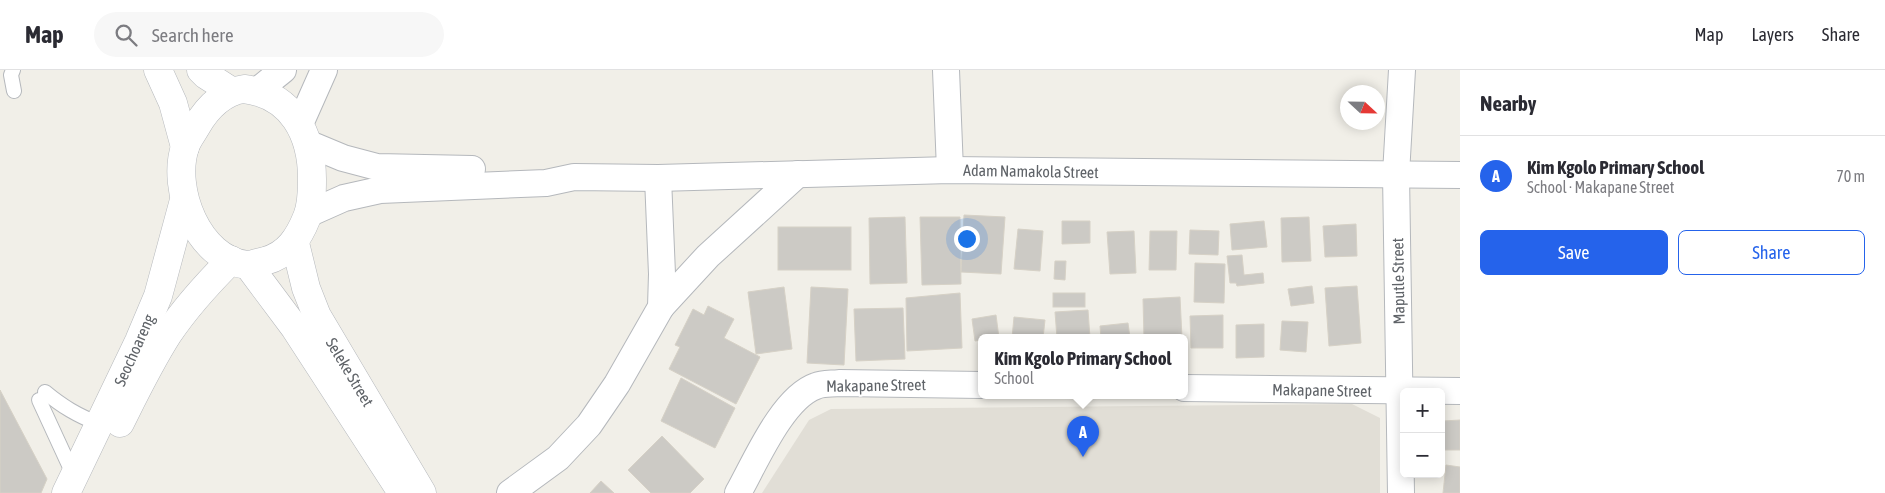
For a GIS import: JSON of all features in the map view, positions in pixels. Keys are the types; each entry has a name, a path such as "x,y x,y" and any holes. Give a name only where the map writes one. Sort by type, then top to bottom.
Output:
{"street":[{"path":"158,70 173,103 185,146 182,187 184,200 195,226 206,241 216,250 239,262 270,260 286,252 295,243 308,214 312,192 312,177 304,134 288,110 273,98 244,91 206,75 202,70"},
{"path":"185,146 200,120 215,102 244,91 283,70"},
{"path":"304,134 324,70"},
{"path":"946,70 950,170"},
{"name":"Maputle Street","path":"1400,392 1396,174 1402,70"},
{"path":"304,134 343,158 377,167 548,171 574,177"},
{"name":"Adam Namakola Street","path":"574,177 658,178 950,170 1460,175"},
{"path":"510,493 558,458 589,425 617,384 661,307 708,256 798,174"},
{"path":"308,214 344,198 380,190 462,185 546,183 574,177"},
{"path":"658,178 662,274 661,307"},
{"name":"Seochoareng","path":"75,488 100,424 158,296 184,200"},
{"name":"Seleke Street","path":"295,243 306,288 317,316 422,493"},
{"name":"Seochoareng","path":"75,488 168,334 187,307 239,262"},
{"name":"Seleke Street","path":"239,262 295,328 403,493"},
{"name":"Makapane Street","path":"738,493 775,425 800,396 816,386 839,383 978,385"},
{"name":"Makapane Street","path":"1188,388 1400,392"},
{"name":"Makapane Street","path":"1445,391 1460,391"},
{"name":"Maputle Street","path":"1400,433 1401,493"}],"lane":[{"path":"12,70 14,92"},
{"path":"75,488 42,396 78,416 100,424"}],"shaded area":[{"path":"1352,404 1380,418 1380,493 762,493 809,420 831,409"}],"building":[{"path":"964,215 1005,217 1001,274 961,272"},
{"path":"905,217 907,283 870,284 869,218"},
{"path":"920,217 960,217 961,284 922,285"},
{"path":"1309,217 1311,261 1282,262 1281,218"},
{"path":"1062,221 1090,221 1090,243 1062,244"},
{"path":"1264,221 1267,247 1232,250 1230,224"},
{"path":"1356,224 1357,256 1325,257 1323,226"},
{"path":"778,227 851,227 851,270 778,270"},
{"path":"1018,229 1043,231 1040,271 1014,269"},
{"path":"1190,230 1219,231 1218,255 1189,254"},
{"path":"1134,231 1136,273 1110,274 1107,232"},
{"path":"1150,231 1177,231 1176,270 1149,270"},
{"path":"1242,255 1244,275 1263,273 1264,283 1237,286 1236,283 1230,283 1227,256"},
{"path":"1055,261 1066,261 1065,280 1054,279"},
{"path":"1195,263 1225,264 1224,303 1194,302"},
{"path":"1312,286 1314,303 1291,306 1288,289"},
{"path":"1357,286 1361,343 1329,346 1325,288"},
{"path":"784,287 792,349 756,354 748,292"},
{"path":"811,287 848,289 844,365 807,363"},
{"path":"960,293 962,348 907,351 906,298"},
{"path":"1053,293 1085,293 1085,307 1053,307"},
{"path":"1180,297 1182,334 1144,334 1143,299"},
{"path":"708,306 734,319 724,338 760,357 736,404 669,369 680,347 675,345 693,309 704,315"},
{"path":"903,308 905,359 856,361 854,309"},
{"path":"1088,310 1090,334 1057,334 1055,312"},
{"path":"996,315 998,334 978,334 978,341 975,341 972,319"},
{"path":"1223,315 1223,348 1191,348 1190,316"},
{"path":"1014,317 1045,320 1043,334 1012,334"},
{"path":"1282,321 1308,322 1306,352 1280,350"},
{"path":"1128,323 1129,334 1101,334 1100,326"},
{"path":"1264,324 1264,357 1236,358 1236,325"},
{"path":"681,378 735,408 715,448 661,421"},
{"path":"0,390 47,479 41,493 0,493"},
{"path":"1460,420 1460,450 1445,450 1445,421"},
{"path":"662,436 704,479 690,493 651,493 628,470"},
{"path":"1446,465 1460,467 1460,493 1443,493"},
{"path":"601,481 614,493 590,493"}],"place":[{"name":"Kim Kgolo Primary School","path":"1083,457"}]}
